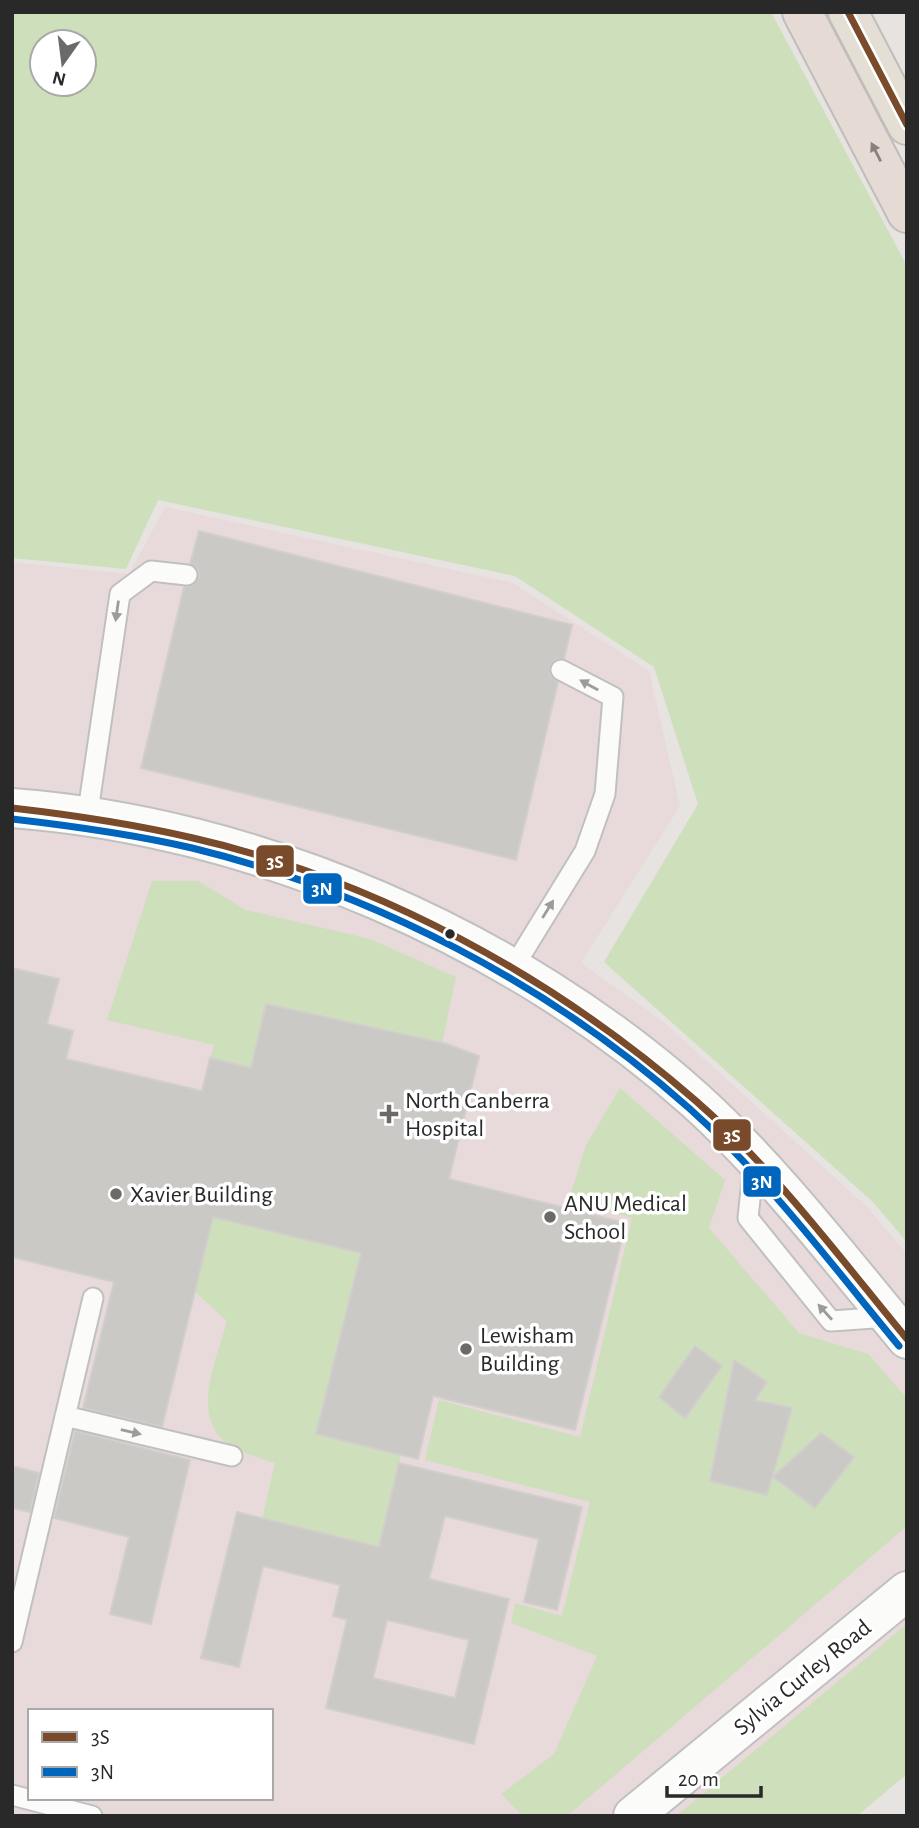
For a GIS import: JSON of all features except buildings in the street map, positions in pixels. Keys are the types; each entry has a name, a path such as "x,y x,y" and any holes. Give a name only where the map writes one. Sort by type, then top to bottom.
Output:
{"highway":[{"path":"802,12 907,213"}],"main road":[{"path":"848,12 907,125"}],"street":[{"path":"12,808 87,818 178,836 326,881 400,911 513,968 581,1009 632,1047 696,1101 754,1160 898,1328"},
{"name":"Sylvia Curley Road","path":"633,1816 907,1591"}],"lane":[{"path":"87,818 120,594 151,571 187,575"},
{"path":"513,968 584,851 604,794 612,698 561,670"},
{"path":"12,1642 93,1298"},
{"path":"65,1416 232,1456"},
{"path":"31,1800 92,1816"}],"shaded area":[{"name":"North Canberra Hospital","path":"165,507 513,583 649,671 680,806 581,963 665,1023 866,1206 907,1254 907,1643 694,1816 12,1816 12,562 129,574"}],"green space":[{"path":"12,12 771,12 907,266 907,1242 873,1202 604,962 698,804 654,667 515,576 158,500 126,569 12,558"},
{"path":"152,881 198,881 246,910 370,939 456,977 442,1043 266,1005 251,1068 210,1058 214,1045 107,1020"},
{"path":"620,1088 725,1180 709,1228 799,1333 868,1354 907,1398 907,1526 567,1816 523,1816 501,1794 554,1754 597,1656 511,1623 515,1603 562,1616 590,1502 425,1460 439,1400 580,1437 632,1218 569,1199 586,1145"},
{"path":"213,1217 413,1265 351,1291 316,1434 401,1455 379,1547 262,1519 275,1463 235,1449 214,1429 208,1400 213,1367 227,1321 195,1292"},
{"path":"907,1624 907,1774 857,1816 676,1816"}],"transit line":[{"name":"3S","path":"848,12 907,125"},
{"name":"3S","path":"12,808 148,828 262,856 329,879 396,907 523,974 641,1056 725,1128 780,1185 907,1339"},
{"name":"3N","path":"12,819 147,839 260,867 327,890 392,917 457,948 519,984 579,1022 636,1064 719,1136 799,1223 899,1346"}],"place":[{"name":"North Canberra Hospital","path":"389,1114"},
{"name":"Xavier Building","path":"116,1194"},
{"name":"ANU Medical School","path":"550,1217"},
{"name":"Lewisham Building","path":"466,1349"}]}
